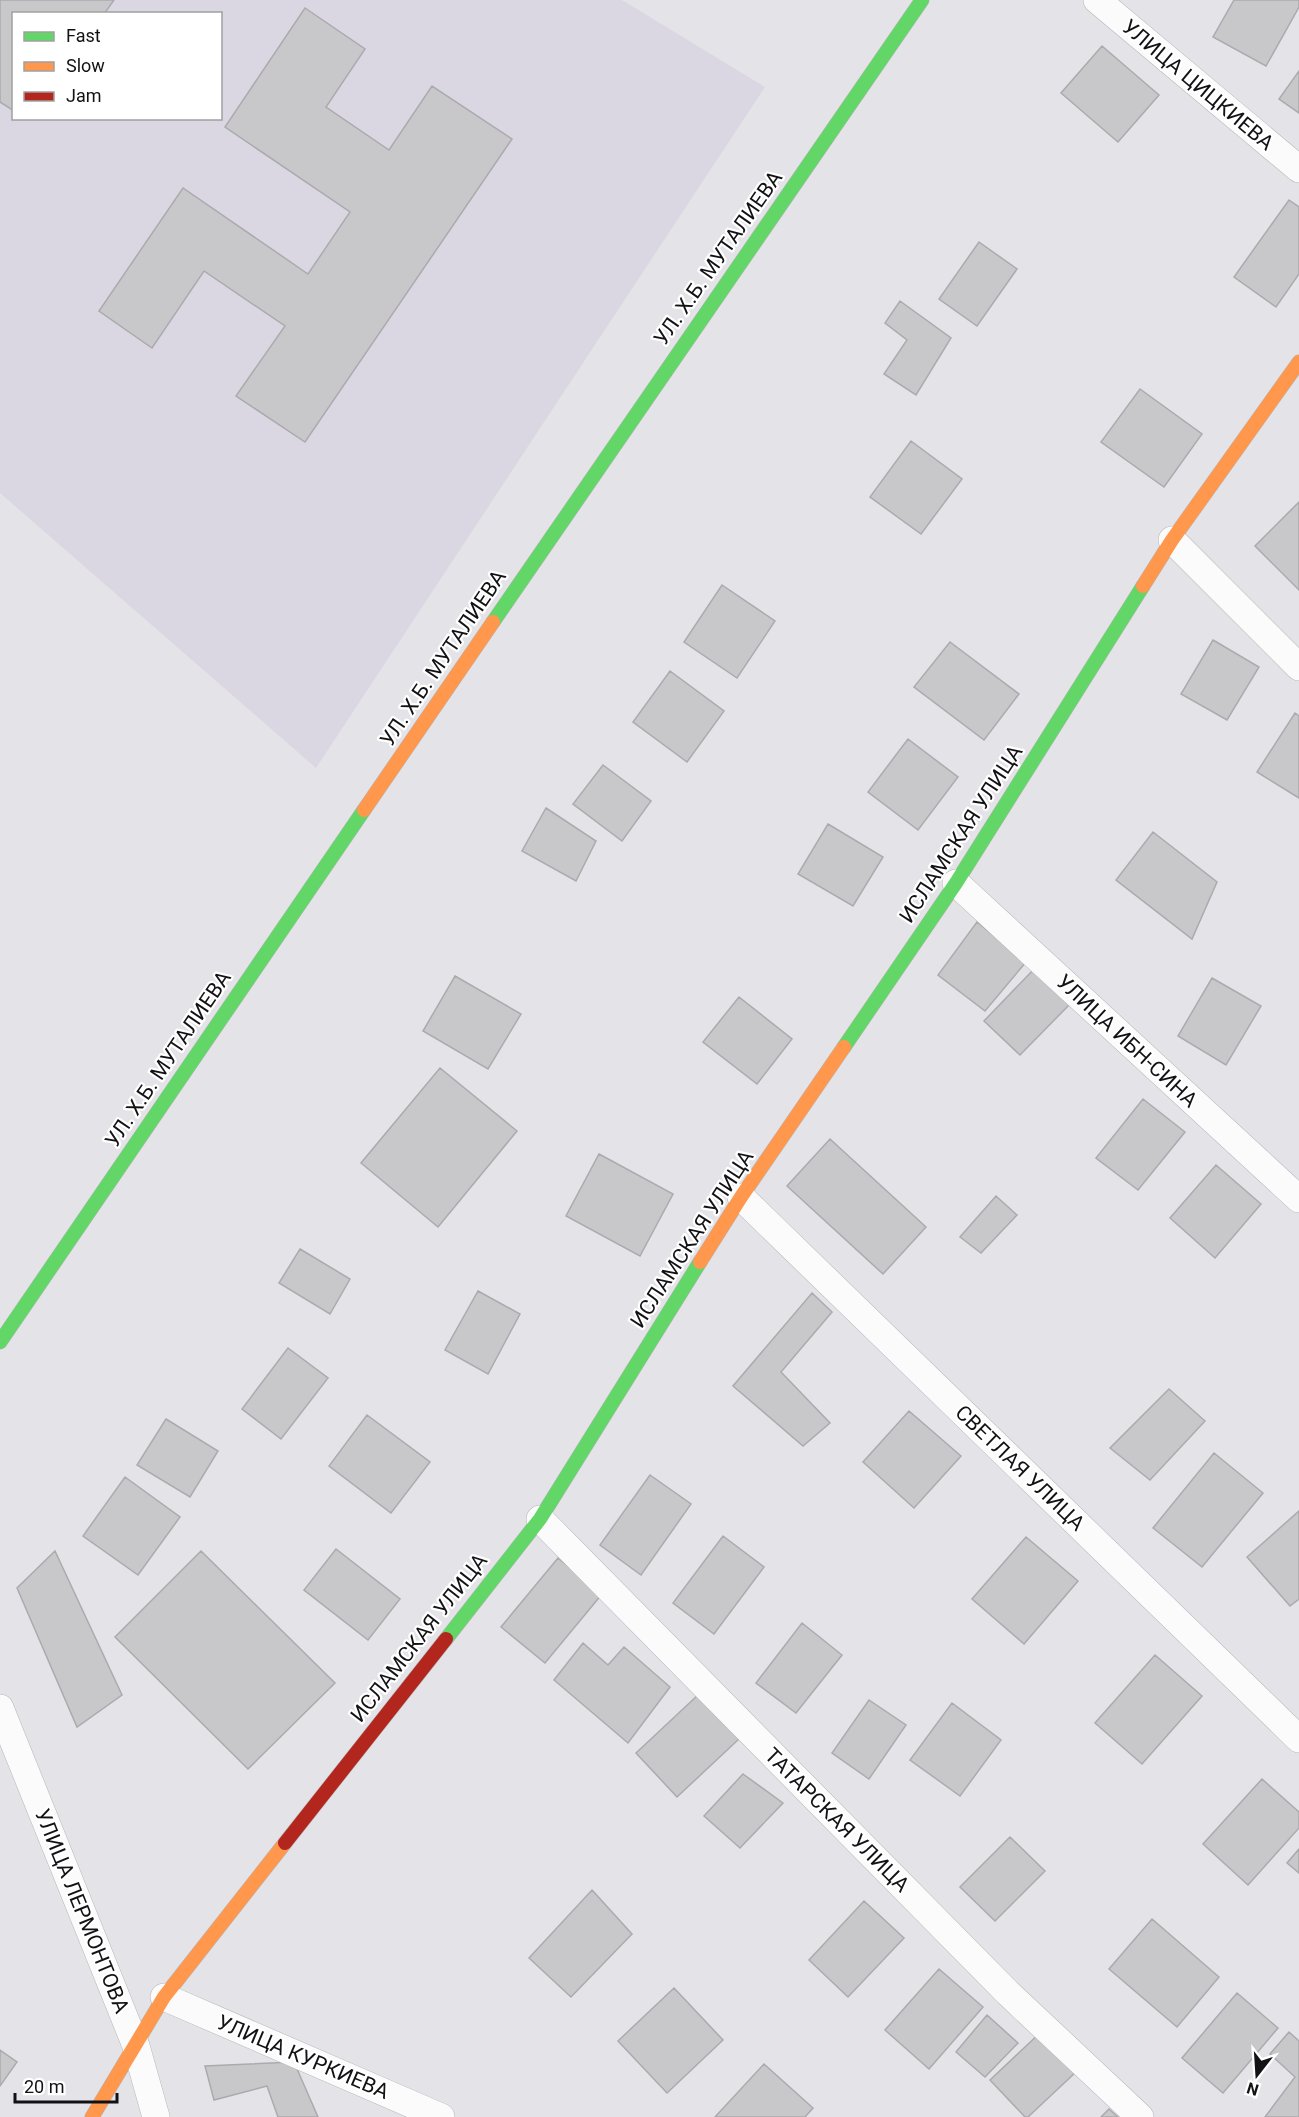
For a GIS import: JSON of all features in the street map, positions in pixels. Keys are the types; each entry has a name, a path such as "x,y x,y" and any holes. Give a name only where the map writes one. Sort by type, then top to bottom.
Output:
{"street":[{"name":"УЛ. Х.Б. МУТАЛИЕВА","path":"0,1342 554,532 922,0"},
{"name":"УЛИЦА ЦИЦКИЕВА","path":"1097,0 1299,169"},
{"name":"ИСЛАМСКАЯ УЛИЦА","path":"92,2117 164,1997 540,1519 741,1197 956,883 1172,540 1299,362"},
{"path":"1172,540 1299,667"},
{"name":"УЛИЦА ИБН-СИНА","path":"956,883 1299,1199"},
{"name":"СВЕТЛАЯ УЛИЦА","path":"741,1197 1299,1739"},
{"name":"ТАТАРСКАЯ УЛИЦА","path":"540,1519 1008,1993 1140,2117"},
{"name":"УЛИЦА ЛЕРМОНТОВА","path":"0,1708 136,2046 156,2117"},
{"name":"УЛИЦА КУРКИЕВА","path":"164,1997 441,2117"}],"shaded area":[{"path":"0,0 622,0 765,87 316,768 0,493"}],"building":[{"path":"0,0 114,0 105,12 12,12 12,110 0,102"},
{"path":"1234,0 1299,0 1299,7 1266,66 1213,37"},
{"path":"305,8 365,49 326,107 389,150 432,86 512,139 305,442 236,396 285,326 204,271 152,348 99,311 183,188 308,274 350,212 225,127"},
{"path":"1102,46 1159,95 1118,142 1061,93"},
{"path":"1299,71 1299,113 1279,99"},
{"path":"1289,200 1299,207 1299,274 1276,307 1234,277"},
{"path":"979,242 1017,269 977,326 939,299"},
{"path":"900,301 951,338 916,395 884,374 907,340 885,323"},
{"path":"1140,389 1202,434 1164,487 1101,442"},
{"path":"911,441 962,479 921,534 870,497"},
{"path":"1299,502 1299,590 1255,546"},
{"path":"722,585 775,621 737,678 684,642"},
{"path":"1213,640 1259,667 1227,720 1181,694"},
{"path":"950,642 1019,694 984,740 914,687"},
{"path":"670,671 724,711 687,762 633,722"},
{"path":"1295,713 1299,716 1299,798 1257,772"},
{"path":"908,739 958,777 918,830 868,792"},
{"path":"603,765 651,801 622,841 573,804"},
{"path":"546,808 596,841 576,881 522,851"},
{"path":"828,824 883,857 853,906 798,874"},
{"path":"1153,832 1217,882 1192,939 1116,880"},
{"path":"977,922 1026,962 985,1011 938,975"},
{"path":"1035,968 1071,1003 1020,1055 984,1021"},
{"path":"455,976 521,1014 488,1069 423,1031"},
{"path":"1212,978 1261,1006 1226,1065 1178,1036"},
{"path":"739,997 792,1039 757,1084 703,1042"},
{"path":"440,1068 517,1131 438,1227 361,1163"},
{"path":"1143,1099 1185,1132 1138,1190 1096,1158"},
{"path":"830,1139 926,1227 883,1274 787,1186"},
{"path":"599,1154 673,1194 640,1256 566,1216"},
{"path":"1216,1165 1261,1204 1215,1258 1170,1218"},
{"path":"996,1196 1017,1215 981,1253 960,1237"},
{"path":"300,1249 350,1279 330,1314 279,1283"},
{"path":"478,1291 520,1314 488,1374 445,1350"},
{"path":"812,1293 832,1312 781,1372 830,1423 803,1446 733,1386"},
{"path":"288,1348 328,1378 281,1439 242,1409"},
{"path":"1169,1389 1205,1421 1150,1480 1110,1448"},
{"path":"909,1411 961,1456 914,1508 863,1462"},
{"path":"367,1415 430,1462 391,1513 329,1466"},
{"path":"166,1419 218,1451 190,1497 137,1465"},
{"path":"1214,1453 1263,1493 1202,1567 1153,1528"},
{"path":"650,1475 691,1504 641,1575 600,1545"},
{"path":"125,1477 180,1517 138,1575 83,1536"},
{"path":"1299,1511 1299,1599 1290,1606 1247,1557"},
{"path":"723,1536 764,1567 714,1634 673,1603"},
{"path":"1026,1537 1078,1581 1024,1644 972,1599"},
{"path":"336,1549 400,1599 368,1640 304,1590"},
{"path":"55,1551 122,1695 77,1727 17,1588"},
{"path":"201,1551 335,1683 248,1769 115,1637"},
{"path":"558,1558 602,1594 545,1663 501,1627"},
{"path":"802,1623 842,1655 796,1713 756,1683"},
{"path":"583,1643 608,1665 624,1647 670,1687 628,1743 554,1680"},
{"path":"1155,1655 1202,1696 1142,1764 1095,1723"},
{"path":"699,1694 740,1738 677,1797 636,1753"},
{"path":"869,1700 906,1725 869,1779 832,1753"},
{"path":"952,1703 1001,1740 960,1796 910,1760"},
{"path":"743,1774 783,1803 740,1848 704,1816"},
{"path":"1262,1779 1299,1812 1299,1828 1248,1885 1203,1844"},
{"path":"1010,1837 1045,1871 995,1921 960,1887"},
{"path":"1299,1849 1299,1873 1287,1863"},
{"path":"592,1890 632,1934 571,1997 529,1958"},
{"path":"864,1901 904,1938 848,1997 809,1960"},
{"path":"1152,1919 1219,1977 1177,2027 1109,1969"},
{"path":"939,1969 983,2007 929,2069 885,2030"},
{"path":"674,1988 723,2040 667,2093 618,2041"},
{"path":"1237,1993 1278,2028 1223,2093 1182,2058"},
{"path":"987,2015 1018,2043 985,2077 956,2052"},
{"path":"1041,2032 1077,2071 1028,2117 1025,2117 990,2080"},
{"path":"1289,2032 1299,2041 1299,2117 1265,2117 1295,2077 1270,2054"},
{"path":"0,2050 17,2062 0,2086"},
{"path":"294,2062 318,2117 278,2117 267,2086 214,2100 205,2066"},
{"path":"764,2064 813,2108 805,2117 715,2117"},
{"path":"1109,2109 1118,2117 1101,2117"}],"traffic: fast":[{"path":"493,622 922,0"},
{"path":"844,1047 956,883 1143,586"},
{"path":"0,1342 364,810"},
{"path":"446,1639 540,1519 700,1262"}],"traffic: slow":[{"path":"1143,586 1172,540 1299,362"},
{"path":"364,810 493,622"},
{"path":"700,1262 741,1197 844,1047"},
{"path":"92,2117 164,1997 285,1843"}],"traffic: jam":[{"path":"285,1843 446,1639"}]}
